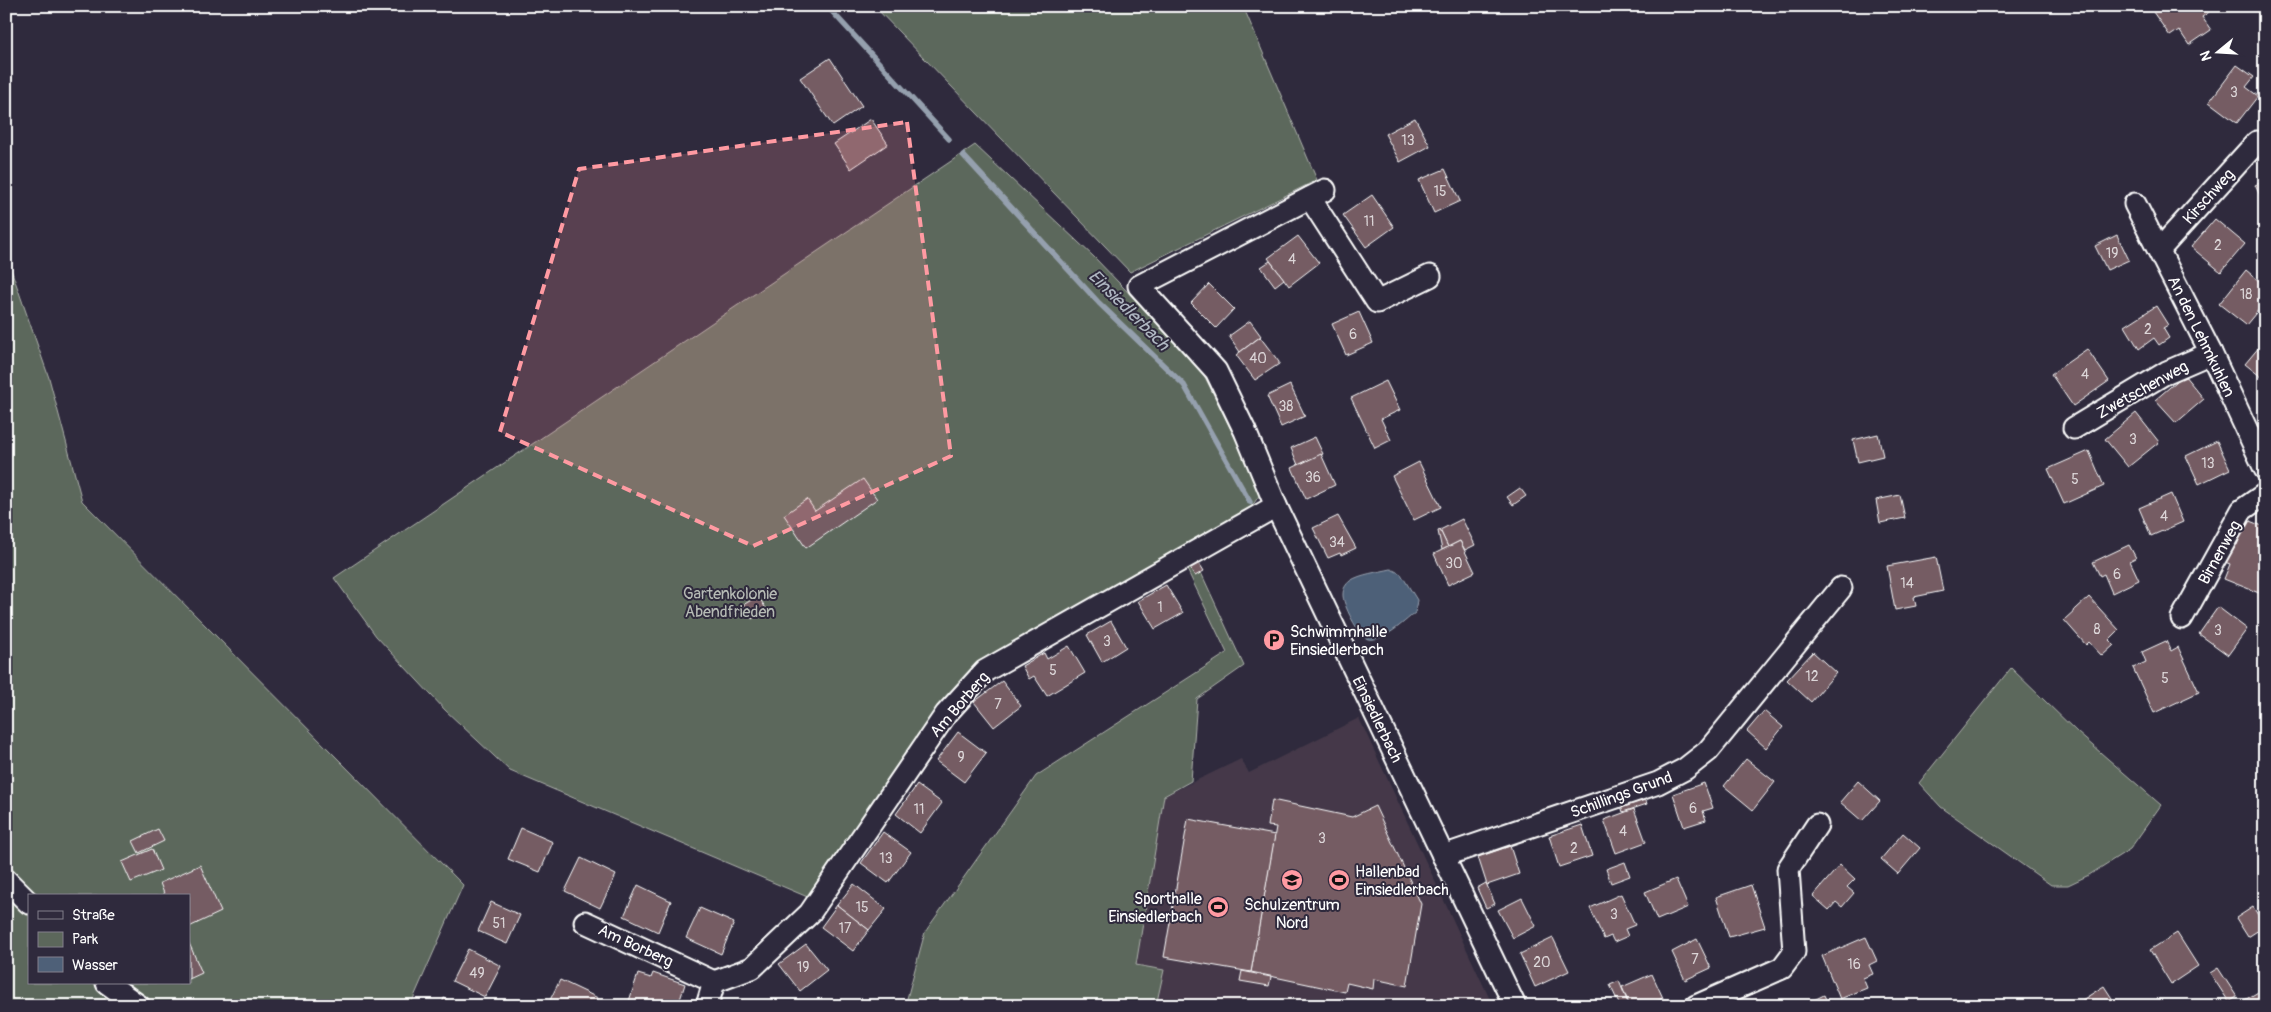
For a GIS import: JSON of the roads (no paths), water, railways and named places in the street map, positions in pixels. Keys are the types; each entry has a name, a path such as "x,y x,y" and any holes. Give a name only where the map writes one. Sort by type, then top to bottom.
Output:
{"street":[{"name":"Kirschweg","path":"2160,250 2257,142"},
{"name":"Einsiedlerbach","path":"1430,276 1377,302 1318,194 1139,286 1216,371 1245,431 1276,506 1515,1006"},
{"name":"An den Lehmkuhlen","path":"2135,204 2211,353 2265,469"},
{"name":"Zwetschenweg","path":"2074,428 2167,372 2211,353"},
{"name":"Birnenweg","path":"2182,618 2242,510 2265,494"},
{"name":"Am Borberg","path":"585,922 608,931 714,982 752,968 810,912 946,714 985,671 1276,506"},
{"name":"Schillings Grund","path":"1443,856 1658,783 1685,769 1708,751 1841,588"},
{"path":"1696,1006 1782,968 1794,952 1788,869 1817,825"},
{"path":"6,880 28,903"},
{"path":"707,1006 714,982"},
{"path":"108,984 139,1006"}],"water":[{"path":"1391,569 1401,574 1417,600 1415,613 1387,634 1374,639 1368,639 1360,632 1345,605 1343,598 1344,590 1347,584 1354,579"}],"waterway":[{"name":"Einsiedlerbach","path":"827,6 949,139"},
{"name":"Einsiedlerbach","path":"963,155 1099,303 1184,385 1250,502"}],"place":[{"name":"Schwimmhalle Einsiedlerbach","path":"1274,640"},
{"name":"Schulzentrum Nord","path":"1292,880"},
{"name":"Hallenbad Einsiedlerbach","path":"1339,880"},
{"name":"Sporthalle Einsiedlerbach","path":"1218,907"}],"park label":[{"name":"Gartenkolonie Abendfrieden","path":"730,602"}]}
